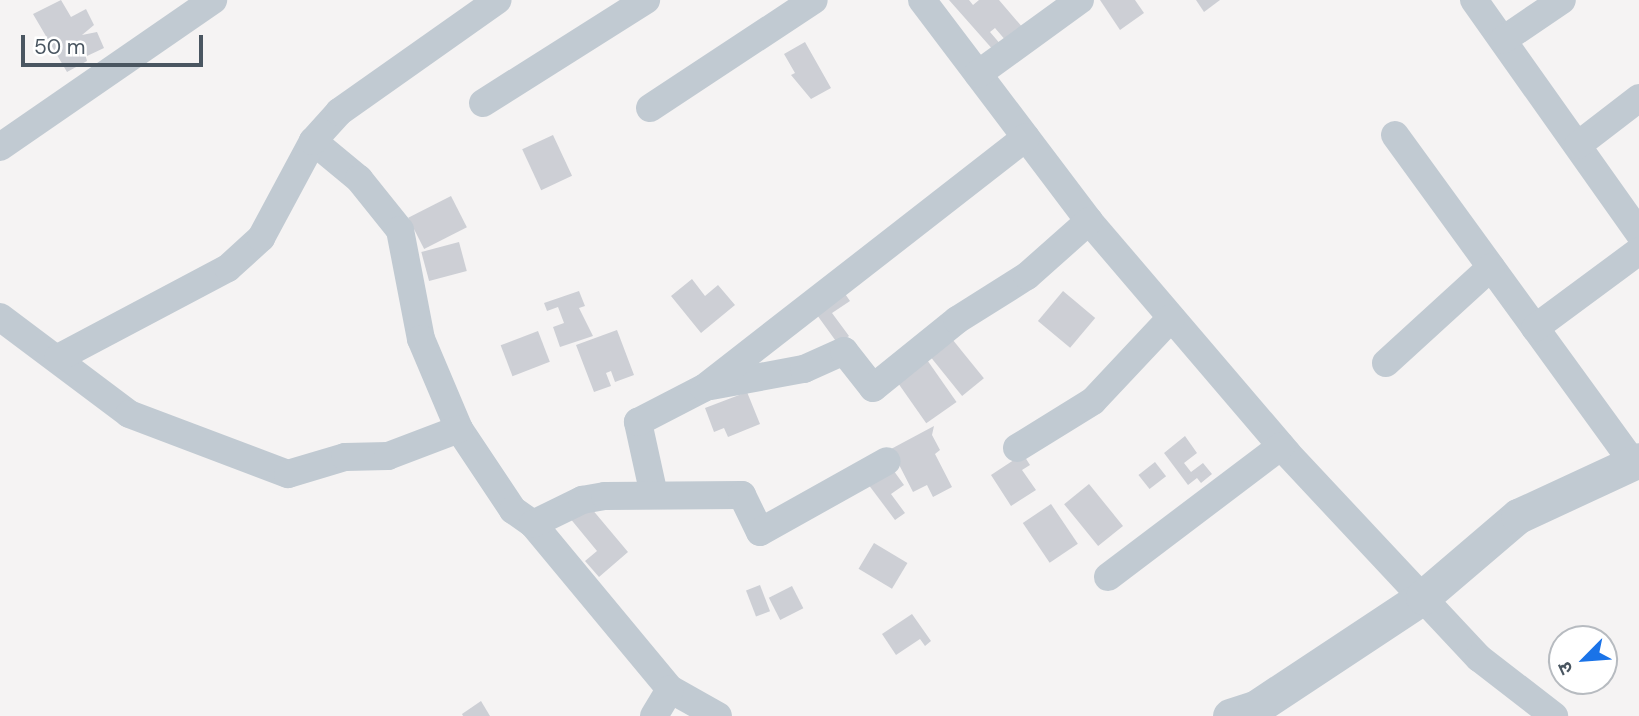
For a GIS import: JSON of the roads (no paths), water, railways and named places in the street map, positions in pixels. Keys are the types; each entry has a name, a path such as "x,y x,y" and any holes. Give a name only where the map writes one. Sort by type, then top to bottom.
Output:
{"street":[{"path":"1,144 214,0"},
{"path":"58,358 228,268 261,238 313,141 339,112 498,0"},
{"path":"483,103 646,0"},
{"path":"650,108 813,0"},
{"path":"922,0 1089,221 1281,446 1479,658 1554,716"},
{"path":"978,74 1080,0"},
{"path":"1475,0 1639,233"},
{"path":"1503,40 1562,0"},
{"path":"1578,145 1639,98"},
{"path":"1230,716 1255,708 1423,597 1518,516 1636,461 1535,328 1395,135"},
{"path":"654,495 638,422 704,388 1026,137"},
{"path":"313,141 359,179 400,230 421,338 459,429 513,510 533,524 670,689 719,716"},
{"path":"704,388 804,369 844,351 873,388 957,320 1027,276 1089,221"},
{"path":"1535,328 1639,251"},
{"path":"1386,363 1491,267"},
{"path":"0,317 129,414 288,474 345,457 388,456 459,429"},
{"path":"1017,448 1093,401 1171,318"},
{"path":"1108,576 1281,446"},
{"path":"533,524 582,500 654,495 742,495 760,532 887,461"},
{"path":"654,716 670,689"}]}
